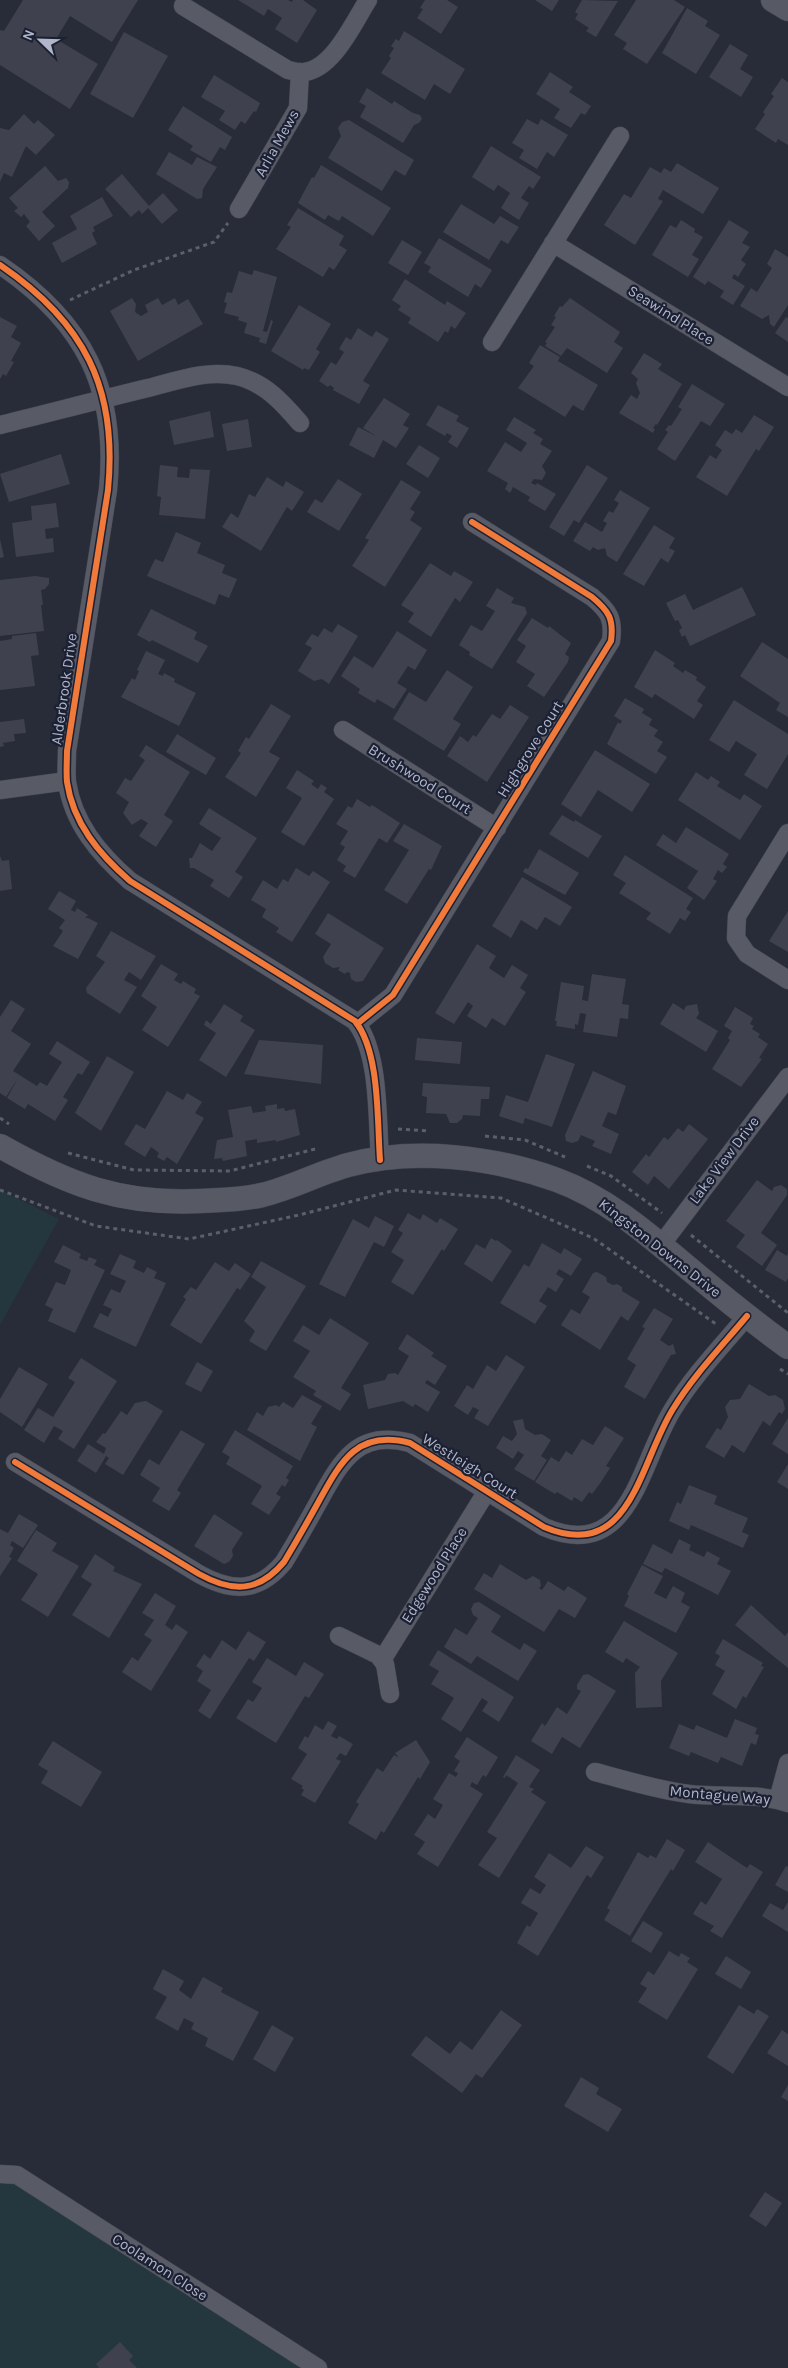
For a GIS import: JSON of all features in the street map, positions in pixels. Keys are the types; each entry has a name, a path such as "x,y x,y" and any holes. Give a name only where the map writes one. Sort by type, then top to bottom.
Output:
{"street":[{"path":"182,6 288,70 300,72 316,69 334,54 368,0"},
{"path":"773,0 788,9"},
{"name":"Arlia Mews","path":"239,209 298,108 300,72"},
{"path":"492,342 620,136"},
{"name":"Seawind Place","path":"553,243 788,387"},
{"name":"Alderbrook Drive","path":"0,265 28,284 54,309 76,336 93,366 110,429 110,475 67,751 67,782 75,810 88,837 107,861 130,881 357,1024"},
{"path":"0,426 103,398 201,376 227,375 251,381 268,390 278,397 300,423"},
{"name":"Highgrove Court","path":"357,1024 393,995 611,641 612,630 606,608 592,597 472,522"},
{"name":"Brushwood Court","path":"343,730 497,828"},
{"path":"0,790 67,782"},
{"path":"788,833 737,916 736,938 747,954 788,980"},
{"path":"357,1024 365,1035 372,1058 380,1160"},
{"name":"Lake View Drive","path":"661,1245 788,1076"},
{"name":"Kingston Downs Drive","path":"0,1146 37,1167 80,1184 111,1195 147,1202 223,1200 262,1195 349,1165 380,1160 438,1157 486,1161 556,1180 610,1206 661,1245 746,1316 780,1355"},
{"name":"Westleigh Court","path":"15,1462 199,1574 217,1584 230,1587 258,1584 274,1574 293,1547 335,1472 349,1454 364,1444 378,1440 395,1439 410,1443 544,1527 559,1534 576,1537 594,1534 608,1527 624,1510 662,1427 673,1408 746,1316"},
{"name":"Edgewood Place","path":"382,1660 486,1491"},
{"path":"339,1636 378,1655 385,1664 390,1694"},
{"path":"783,1802 788,1763"},
{"name":"Montague Way","path":"594,1772 690,1794 755,1796 783,1802"},
{"name":"Coolamon Close","path":"0,2174 17,2175 318,2368"}],"path":[{"path":"54,309 97,286 134,270 214,242 239,209"},
{"path":"0,1190 96,1226 189,1238 299,1216 396,1190 501,1198 593,1238 731,1335"},
{"path":"780,1355 788,1374"}],"shaded area":[{"path":"0,1190 59,1219 0,1325"},
{"path":"17,2175 317,2368 0,2368 0,2176"}],"building":[{"path":"23,0 138,0 112,42 70,16 56,39 98,64 70,109 0,65 0,31 4,31"},
{"path":"238,0 288,0 292,2 293,0 303,0 317,10 297,43 275,29 282,18 268,9 264,16"},
{"path":"425,0 447,0 458,7 441,34 417,18 423,9 420,8"},
{"path":"535,0 559,0 552,11"},
{"path":"582,0 618,1 596,37 586,31 589,28 575,19 578,14 575,12"},
{"path":"636,0 674,0 685,7 647,64 623,49 627,43 614,35"},
{"path":"687,8 708,21 705,26 720,35 696,74 662,53"},
{"path":"404,31 465,69 450,94 434,84 425,100 381,73 391,58 389,56 394,48 391,46 396,39 399,41"},
{"path":"124,32 168,56 133,118 90,94"},
{"path":"730,44 748,55 740,69 753,77 741,97 709,77"},
{"path":"550,72 573,87 569,92 591,106 585,115 581,113 571,128 554,118 560,109 536,94"},
{"path":"214,75 260,103 256,112 254,111 245,124 241,121 235,130 219,120 225,111 201,97"},
{"path":"782,78 788,82 788,145 778,139 776,143 755,129 765,114 763,112 774,96 771,94"},
{"path":"367,88 392,104 394,101 413,113 420,115 422,119 414,125 403,143 360,117 366,106 359,102"},
{"path":"183,106 232,137 225,150 220,147 211,162 190,150 193,146 168,130"},
{"path":"24,114 34,124 38,120 55,135 36,155 26,146 12,177 4,173 0,182 0,128 9,130"},
{"path":"527,119 538,125 541,119 568,135 554,157 547,152 537,169 519,158 524,150 512,143"},
{"path":"349,120 414,160 405,176 395,170 382,191 328,158 341,136 338,128 342,122"},
{"path":"491,146 541,177 533,189 529,186 521,198 529,203 519,220 501,208 510,193 498,185 494,191 472,177"},
{"path":"169,152 192,165 197,157 217,167 203,189 202,198 197,199 156,174"},
{"path":"677,163 719,188 703,214 663,190 658,199 663,201 635,245 604,225 624,194 631,198 650,167 661,173 664,168 671,172"},
{"path":"321,165 391,208 373,236 342,216 339,221 328,215 325,220 298,203"},
{"path":"45,166 58,181 66,178 69,182 68,188 42,212 55,226 39,241 26,226 30,222 24,214 21,217 14,211 18,208 9,198"},
{"path":"122,174 149,206 163,193 178,210 162,224 148,208 142,214 139,210 131,217 105,189"},
{"path":"102,197 113,216 93,227 95,231 92,233 97,244 62,263 52,243 77,229 70,216"},
{"path":"461,204 494,224 500,216 519,227 508,244 501,240 489,260 443,232"},
{"path":"298,208 344,236 339,245 347,250 334,270 329,267 323,277 276,249 291,227 287,225"},
{"path":"681,220 695,229 694,232 703,237 692,255 699,259 688,277 652,255 670,225 676,228"},
{"path":"729,220 749,232 742,243 750,247 741,260 746,264 738,277 734,274 732,278 745,286 733,305 720,297 724,291 708,281 705,285 693,277"},
{"path":"439,238 492,270 481,288 475,284 468,297 428,272 431,267 424,263"},
{"path":"402,240 422,252 408,275 388,263"},
{"path":"775,249 788,257 788,305 774,327 770,324 769,315 762,319 740,306 751,288 757,292 772,268 767,264"},
{"path":"254,270 277,277 263,331 267,332 271,320 273,321 266,344 259,342 260,338 244,333 247,323 238,320 239,317 224,313 227,303 224,302 227,292 232,293 239,271 252,275"},
{"path":"405,279 445,305 447,301 466,313 455,329 451,326 448,333 445,331 438,342 408,323 411,318 398,310 401,306 392,300"},
{"path":"132,298 136,304 135,312 141,316 148,312 145,305 158,298 162,305 175,298 178,305 188,299 203,324 138,361 110,311"},
{"path":"570,298 620,332 614,342 623,348 607,373 567,348 561,356 545,346 547,343 545,342 555,327 551,325 556,317 554,316 560,306 562,307"},
{"path":"299,305 331,324 316,349 320,352 309,370 304,368 303,370 271,351"},
{"path":"0,317 17,326 11,337 21,343 11,361 14,362 6,376 3,374 0,379"},
{"path":"786,317 788,318 788,342 775,333"},
{"path":"358,328 372,337 376,331 389,339 363,381 370,385 359,404 333,390 334,388 330,385 328,387 319,381 331,362 336,365 344,352 339,349 346,337 351,340"},
{"path":"540,345 560,357 558,361 598,385 583,411 573,405 565,417 518,388 534,366 529,363"},
{"path":"644,353 662,364 658,369 682,384 657,425 653,428 655,429 653,433 619,413 631,395 637,399 640,393 636,383 638,379 631,373"},
{"path":"692,384 725,404 710,426 701,421 675,461 657,449 668,432 665,430 669,425 671,426 682,409 678,407"},
{"path":"384,398 410,414 403,425 409,428 396,448 383,440 374,458 349,445 358,427 378,437 363,428"},
{"path":"438,405 459,416 456,421 469,428 457,448 448,442 452,436 447,433 445,436 426,425"},
{"path":"210,411 214,437 174,445 169,421"},
{"path":"754,415 774,427 759,451 756,449 727,496 696,477 710,455 716,459 722,450 715,445 725,430 732,434 736,429 742,433"},
{"path":"514,417 536,430 533,433 543,439 540,444 552,451 542,466 546,473 542,480 534,479 531,483 536,485 537,483 556,494 545,511 528,501 530,497 513,487 510,493 505,489 508,483 487,471 505,442 521,452 527,443 506,430"},
{"path":"248,419 252,447 227,451 222,424"},
{"path":"419,445 440,458 428,478 406,464"},
{"path":"61,454 70,484 9,502 0,474"},
{"path":"160,465 178,467 177,477 189,478 190,469 210,470 205,519 159,515 161,497 157,496"},
{"path":"587,465 608,478 579,523 574,520 564,536 549,527"},
{"path":"267,477 283,487 286,481 304,492 292,511 287,507 261,551 222,527 231,513 238,518 249,494 255,497"},
{"path":"338,479 362,494 339,531 307,512 315,499 322,503"},
{"path":"401,480 421,492 410,509 415,512 410,520 422,528 385,587 352,566 369,540 365,538"},
{"path":"620,490 650,508 617,562 607,556 605,548 598,550 593,547 590,551 573,541 585,522 602,532 607,523 603,521 609,511 613,513 619,503 614,500"},
{"path":"56,503 59,527 45,529 46,539 53,538 54,552 16,557 12,523 32,520 31,506"},
{"path":"654,525 675,538 669,548 675,551 668,563 661,558 644,586 623,574"},
{"path":"176,532 201,543 197,553 225,565 222,573 237,579 229,598 219,594 215,605 147,576 155,559 163,562"},
{"path":"0,539 4,557 0,558"},
{"path":"430,563 451,576 454,571 473,582 460,602 455,598 431,637 408,622 414,613 401,605"},
{"path":"35,576 49,578 49,584 45,589 41,590 44,631 0,636 0,580"},
{"path":"742,587 756,615 690,646 685,635 682,637 679,630 682,628 678,620 675,621 666,603 685,594 693,610"},
{"path":"497,588 514,598 511,603 525,607 527,613 492,669 469,655 470,652 459,645 471,625 482,631 495,611 486,606"},
{"path":"151,609 197,632 194,639 208,646 198,663 152,640 150,642 137,635"},
{"path":"532,618 548,628 549,626 571,643 565,654 569,657 568,662 544,697 527,686 535,674 516,662 526,646 517,640"},
{"path":"338,624 358,636 329,684 322,679 314,681 298,671 312,648 305,644 312,634 318,637 324,628 332,633"},
{"path":"397,631 427,650 415,670 408,666 397,683 407,689 394,709 377,699 375,703 358,693 360,689 341,676 354,656 373,668"},
{"path":"36,633 39,655 31,656 35,686 0,690 0,641 12,639 12,636"},
{"path":"762,642 788,659 788,717 776,710 780,703 740,676"},
{"path":"655,650 675,663 673,666 683,673 685,670 697,677 696,680 706,687 697,701 703,705 694,719 655,694 652,698 634,687"},
{"path":"146,651 165,660 158,674 163,676 164,673 175,679 174,682 196,693 179,726 121,697 132,678 135,680 139,671 137,670"},
{"path":"447,670 473,687 453,719 461,724 444,751 393,719 409,692 426,702"},
{"path":"625,698 644,709 642,713 652,719 649,725 658,730 654,736 663,742 657,751 667,757 656,774 607,744 618,722 620,724 622,721 614,716"},
{"path":"734,700 788,734 788,754 767,789 744,775 757,754 736,741 729,752 709,740"},
{"path":"271,704 291,716 269,752 280,758 256,797 225,777 241,753 238,751 246,737 249,739"},
{"path":"510,705 529,717 487,782 447,756 460,736 468,742 473,735 476,737 492,714 500,719"},
{"path":"24,719 26,733 14,734 15,741 3,743 4,746 0,747 0,722"},
{"path":"177,734 216,758 206,775 166,752"},
{"path":"146,745 190,772 164,815 173,821 156,847 139,836 148,823 141,819 132,825 123,813 129,802 116,793 125,778 131,781 145,760 139,756"},
{"path":"595,750 650,784 632,812 598,790 581,817 561,804"},
{"path":"297,770 314,781 311,784 318,789 321,784 327,788 324,792 334,799 304,846 281,832 302,798 286,788"},
{"path":"696,772 708,780 711,776 720,782 717,786 740,800 744,794 762,806 740,840 678,800"},
{"path":"357,799 370,807 372,805 400,823 387,843 379,838 355,878 343,871 346,866 337,860 345,847 340,844 348,831 336,824 348,806 352,808"},
{"path":"209,808 257,838 235,872 243,877 229,898 210,886 214,880 194,868 190,868 189,858 192,858 200,843 212,851 221,838 199,824"},
{"path":"562,815 574,822 575,820 602,836 588,858 549,834"},
{"path":"404,824 442,846 431,870 429,869 407,904 384,890 409,850 393,841"},
{"path":"686,827 729,854 723,864 727,867 722,873 718,870 713,879 717,881 704,900 687,888 698,871 656,845 663,834 676,843"},
{"path":"539,849 579,873 565,895 523,872 525,868 528,869"},
{"path":"625,855 693,898 686,909 691,912 685,921 680,918 670,934 646,919 651,913 619,893 626,883 613,875"},
{"path":"0,856 2,861 9,860 12,889 0,891"},
{"path":"296,868 309,876 313,871 330,882 292,942 276,932 279,928 262,917 266,909 251,900 263,880 277,889 283,879 288,882"},
{"path":"522,877 572,907 560,926 545,917 537,930 521,920 511,938 492,926"},
{"path":"59,891 76,901 71,910 75,912 77,908 88,915 85,918 98,923 78,959 53,946 63,931 59,928 65,920 48,909"},
{"path":"788,911 788,952 769,941"},
{"path":"328,913 384,948 363,981 356,982 351,979 350,973 347,972 345,974 338,970 340,967 333,968 325,963 323,957 331,944 315,934"},
{"path":"111,931 156,956 141,980 129,972 124,980 137,987 120,1014 87,993 86,988 105,962 96,956"},
{"path":"477,944 496,956 489,968 504,978 512,965 528,975 520,988 526,992 505,1026 492,1018 486,1028 467,1016 473,1006 468,1002 454,1024 435,1013"},
{"path":"161,964 178,974 174,980 181,984 183,981 196,989 194,993 200,996 168,1047 142,1030 157,1007 141,996"},
{"path":"592,974 626,979 622,1004 629,1005 628,1019 620,1018 617,1037 583,1032 586,1014 580,1013 578,1025 575,1024 575,1029 556,1026 557,1021 555,1021 561,982 584,986 582,1000 588,1001"},
{"path":"11,1000 25,1009 11,1031 31,1044 13,1071 37,1086 40,1082 47,1086 62,1062 49,1054 57,1041 90,1062 82,1075 78,1073 63,1097 68,1100 55,1121 28,1104 25,1109 7,1098 18,1078 6,1097 0,1093 0,1017"},
{"path":"673,1003 684,1010 686,1006 697,1004 699,1014 696,1018 718,1031 706,1052 660,1024"},
{"path":"224,1004 243,1016 240,1021 255,1030 226,1077 199,1060 216,1033 204,1025 206,1020 211,1024"},
{"path":"735,1007 753,1018 750,1024 754,1026 752,1029 760,1034 758,1037 768,1044 759,1058 762,1059 741,1087 712,1069 730,1040 728,1038 732,1031 724,1026"},
{"path":"417,1038 462,1042 460,1064 415,1060"},
{"path":"259,1040 323,1045 321,1084 244,1074"},
{"path":"546,1054 575,1064 552,1127 525,1118 523,1124 499,1116 506,1095 528,1102"},
{"path":"107,1056 134,1072 101,1131 75,1113"},
{"path":"593,1071 626,1086 616,1115 608,1112 602,1126 619,1134 611,1154 592,1146 595,1141 581,1135 578,1141 572,1143 566,1141 565,1135"},
{"path":"423,1083 490,1087 489,1099 481,1099 480,1116 463,1115 462,1119 457,1123 450,1123 446,1114 426,1113 427,1097 422,1096"},
{"path":"167,1091 183,1100 187,1093 202,1102 195,1113 204,1118 177,1164 167,1157 164,1161 157,1157 159,1153 151,1147 145,1157 124,1144 136,1124 145,1129"},
{"path":"277,1104 277,1109 284,1108 285,1111 295,1109 300,1135 276,1142 276,1140 257,1143 257,1139 245,1141 247,1156 223,1161 222,1158 214,1159 217,1140 233,1137 228,1110 251,1106 253,1113 266,1111 265,1106"},
{"path":"689,1124 708,1139 669,1189 654,1176 648,1185 632,1172 646,1154 649,1157 664,1137 668,1140 678,1128 683,1132"},
{"path":"757,1180 772,1191 774,1187 781,1185 787,1189 787,1195 761,1233 777,1245 762,1266 736,1247 745,1235 726,1221"},
{"path":"408,1213 420,1220 423,1214 437,1223 440,1218 458,1229 444,1251 442,1249 413,1295 391,1282 404,1260 391,1252 403,1233 398,1230"},
{"path":"375,1216 394,1226 384,1247 374,1242 345,1297 319,1284 353,1219 369,1228"},
{"path":"491,1238 512,1251 492,1282 464,1264 476,1244 485,1249"},
{"path":"542,1243 561,1254 564,1248 582,1259 571,1276 559,1269 556,1274 564,1279 556,1292 548,1287 539,1301 547,1306 535,1324 500,1303 524,1264 529,1267"},
{"path":"63,1245 81,1254 79,1258 87,1261 89,1257 97,1260 94,1265 105,1270 75,1333 48,1321 53,1309 45,1305 56,1282 65,1285 71,1270 54,1262"},
{"path":"777,1250 787,1256 788,1253 788,1278 786,1282 765,1270"},
{"path":"120,1254 136,1261 133,1268 144,1273 147,1267 157,1272 154,1278 166,1283 136,1347 93,1327 100,1313 108,1317 112,1309 103,1305 111,1289 120,1293 126,1281 110,1274"},
{"path":"261,1261 306,1286 266,1351 249,1341 255,1331 244,1321 266,1287 251,1277"},
{"path":"215,1262 229,1271 235,1263 251,1274 240,1290 237,1288 201,1344 170,1325 186,1299 183,1297 191,1287 196,1290"},
{"path":"597,1272 606,1277 607,1282 622,1287 622,1291 640,1302 628,1321 621,1316 600,1350 561,1325 571,1309 580,1314 590,1297 582,1292 593,1273"},
{"path":"654,1308 673,1319 660,1340 669,1346 673,1344 676,1354 671,1355 645,1399 624,1387 636,1365 627,1359 645,1328 642,1327"},
{"path":"330,1318 369,1343 341,1388 351,1394 340,1411 313,1395 316,1391 293,1377 310,1351 293,1341 303,1325 319,1335"},
{"path":"407,1334 434,1353 431,1356 447,1366 435,1385 427,1380 425,1383 440,1392 428,1412 415,1404 413,1407 403,1401 368,1409 363,1385 385,1380 388,1374 395,1373 398,1375 409,1356 398,1349"},
{"path":"506,1355 525,1367 488,1426 474,1418 479,1410 473,1407 468,1415 454,1406 467,1385 473,1389 487,1365 496,1371"},
{"path":"81,1358 117,1381 74,1449 58,1439 63,1431 54,1426 44,1443 24,1430 38,1408 53,1417 75,1382 68,1378"},
{"path":"197,1362 213,1371 201,1392 185,1384"},
{"path":"19,1367 48,1384 22,1427 0,1412 0,1399"},
{"path":"749,1384 769,1396 775,1395 783,1400 785,1409 782,1414 779,1412 770,1426 763,1421 744,1453 732,1445 724,1458 705,1447 717,1428 721,1430 728,1417 725,1407 730,1400 740,1399"},
{"path":"302,1395 322,1406 311,1424 317,1427 300,1461 247,1430 257,1412 263,1416 268,1407 276,1405 279,1407 283,1402 293,1408"},
{"path":"146,1401 163,1411 123,1475 105,1464 109,1458 106,1456 96,1473 77,1461 88,1444 104,1454 106,1448 96,1442 103,1433 105,1434 121,1411 127,1415 135,1403"},
{"path":"788,1418 788,1454 772,1444"},
{"path":"523,1419 525,1429 535,1435 542,1434 551,1440 541,1456 547,1460 534,1481 514,1469 524,1455 518,1451 513,1459 496,1448 503,1436 512,1441 517,1434 513,1421"},
{"path":"605,1426 624,1438 606,1466 610,1468 601,1482 592,1494 589,1492 582,1502 574,1497 572,1501 557,1492 555,1494 535,1482 551,1457 559,1462 566,1451 572,1455 582,1439 593,1445"},
{"path":"181,1430 205,1444 177,1490 181,1493 169,1511 152,1501 160,1488 140,1475 149,1459 159,1465"},
{"path":"235,1430 293,1466 286,1478 289,1480 285,1487 282,1485 276,1494 281,1497 269,1515 251,1504 262,1486 226,1464 230,1457 222,1452"},
{"path":"788,1464 788,1489 777,1482"},
{"path":"689,1485 717,1496 714,1504 748,1518 742,1532 749,1535 743,1548 691,1525 689,1530 669,1521 677,1502 681,1504"},
{"path":"19,1514 38,1525 23,1548 12,1541 10,1545 14,1548 9,1557 12,1558 0,1576 0,1529 8,1533"},
{"path":"214,1514 243,1533 232,1550 233,1556 229,1562 224,1564 194,1546"},
{"path":"36,1530 57,1543 52,1551 79,1566 48,1617 21,1600 38,1574 17,1561"},
{"path":"679,1539 691,1545 689,1550 704,1557 707,1551 720,1558 717,1564 731,1571 718,1595 665,1568 662,1573 643,1564 653,1544 672,1554"},
{"path":"95,1554 115,1567 113,1571 142,1584 109,1638 72,1615 92,1584 81,1577"},
{"path":"500,1564 526,1580 533,1576 540,1580 541,1586 539,1588 542,1590 548,1581 564,1591 568,1586 587,1598 575,1618 559,1609 544,1632 474,1589 484,1573 492,1578"},
{"path":"642,1565 663,1576 654,1593 666,1599 673,1586 685,1593 681,1602 690,1607 676,1633 624,1606 629,1596 627,1594"},
{"path":"155,1593 176,1606 165,1625 172,1630 176,1624 188,1632 151,1691 122,1672 132,1657 138,1661 152,1640 144,1635 154,1620 142,1613"},
{"path":"479,1602 501,1616 491,1632 520,1650 524,1643 537,1651 518,1681 477,1656 471,1664 444,1647 455,1628 467,1635 478,1618 473,1615 471,1609 474,1603"},
{"path":"751,1605 785,1636 788,1632 788,1668 735,1625"},
{"path":"624,1621 678,1653 661,1681 662,1707 636,1708 635,1673 640,1667 626,1658 623,1663 605,1652"},
{"path":"248,1631 266,1642 254,1661 249,1658 210,1719 198,1711 211,1690 197,1681 203,1671 196,1666 204,1654 210,1659 222,1640 236,1650"},
{"path":"723,1639 763,1663 761,1666 764,1667 746,1698 743,1696 736,1709 712,1694 725,1671 715,1665 720,1656 715,1653"},
{"path":"438,1650 514,1697 499,1722 482,1711 488,1702 482,1698 461,1732 441,1719 454,1698 431,1684 439,1671 429,1665"},
{"path":"267,1658 296,1676 304,1662 324,1674 309,1698 305,1696 276,1743 236,1718 248,1699 253,1702 262,1688 252,1682"},
{"path":"588,1674 616,1691 580,1748 562,1737 552,1754 531,1741 542,1723 545,1726 557,1707 567,1714 581,1691 577,1689 577,1685 583,1675"},
{"path":"735,1719 757,1728 755,1734 759,1735 756,1745 751,1743 742,1766 721,1757 718,1763 691,1752 689,1756 669,1748 679,1724 694,1730 696,1725 727,1738"},
{"path":"328,1721 337,1726 331,1736 337,1739 339,1736 353,1744 346,1756 340,1753 336,1759 341,1761 315,1803 301,1795 304,1790 301,1788 303,1786 291,1779 307,1754 298,1748 305,1736 308,1738 315,1725 323,1730"},
{"path":"467,1737 498,1757 486,1777 483,1775 477,1785 472,1782 470,1786 483,1794 438,1867 417,1854 425,1842 414,1835 428,1814 435,1819 443,1805 433,1799 449,1773 456,1777 458,1773 454,1771 460,1761 454,1757"},
{"path":"416,1740 430,1762 420,1779 418,1777 384,1833 381,1831 376,1840 348,1823 359,1804 356,1802 377,1768 383,1772 394,1755 399,1758 395,1753"},
{"path":"53,1741 102,1772 81,1807 41,1783 48,1771 38,1765"},
{"path":"516,1755 540,1770 529,1787 534,1789 531,1792 546,1802 499,1878 478,1865 497,1838 487,1832 518,1783 506,1775 505,1778 503,1777"},
{"path":"667,1839 685,1850 673,1871 671,1869 630,1936 604,1920 610,1910 607,1908 638,1852 648,1858 650,1855 656,1858"},
{"path":"708,1842 747,1868 750,1864 763,1872 722,1938 710,1931 714,1926 693,1914 701,1901 706,1905 722,1879 695,1862"},
{"path":"586,1846 604,1857 591,1878 587,1875 538,1956 517,1943 527,1925 530,1927 538,1913 521,1903 530,1888 540,1894 546,1885 534,1877 549,1853 571,1868"},
{"path":"786,1866 788,1867 788,1892 775,1885"},
{"path":"788,1902 788,1932 762,1916 770,1903 783,1910"},
{"path":"643,1921 663,1933 651,1953 631,1941"},
{"path":"669,1951 679,1957 681,1953 690,1958 687,1962 698,1969 667,2020 638,2002 647,1988 640,1984 648,1971 654,1975"},
{"path":"726,1956 751,1972 741,1989 715,1974"},
{"path":"163,1969 184,1981 179,1990 191,1999 203,1977 223,1988 221,1992 259,2012 233,2061 205,2046 208,2038 191,2029 194,2023 184,2018 178,2031 155,2018 167,1997 153,1989"},
{"path":"739,2005 754,2014 757,2009 769,2016 733,2074 707,2057"},
{"path":"501,2010 522,2025 482,2078 476,2074 462,2093 411,2055 426,2036 450,2054 460,2041 472,2050"},
{"path":"272,2025 294,2038 275,2072 253,2059"},
{"path":"782,2030 788,2034 788,2066 767,2053"},
{"path":"581,2077 599,2088 596,2094 622,2109 608,2132 564,2106"},
{"path":"788,2085 788,2101 781,2097"},
{"path":"765,2192 782,2203 766,2227 749,2216"},
{"path":"120,2342 133,2356 129,2360 137,2368 99,2368 96,2364"}],"cycle path":[{"path":"0,265 29,287 54,310 74,334 89,361 100,389 107,420 110,453 108,490 67,751 67,782 75,811 81,824 98,849 130,881 355,1021 363,1034 373,1068 376,1087 380,1160"},
{"path":"357,1024 393,995 611,641 612,627 609,616 603,607 592,597 472,522"},
{"path":"15,1462 199,1574 211,1580 234,1586 255,1584 275,1572 284,1562 327,1486 344,1461 364,1445 377,1441 392,1440 410,1443 544,1527 573,1535 596,1532 614,1520 628,1502 673,1409 699,1373 747,1316"}]}
